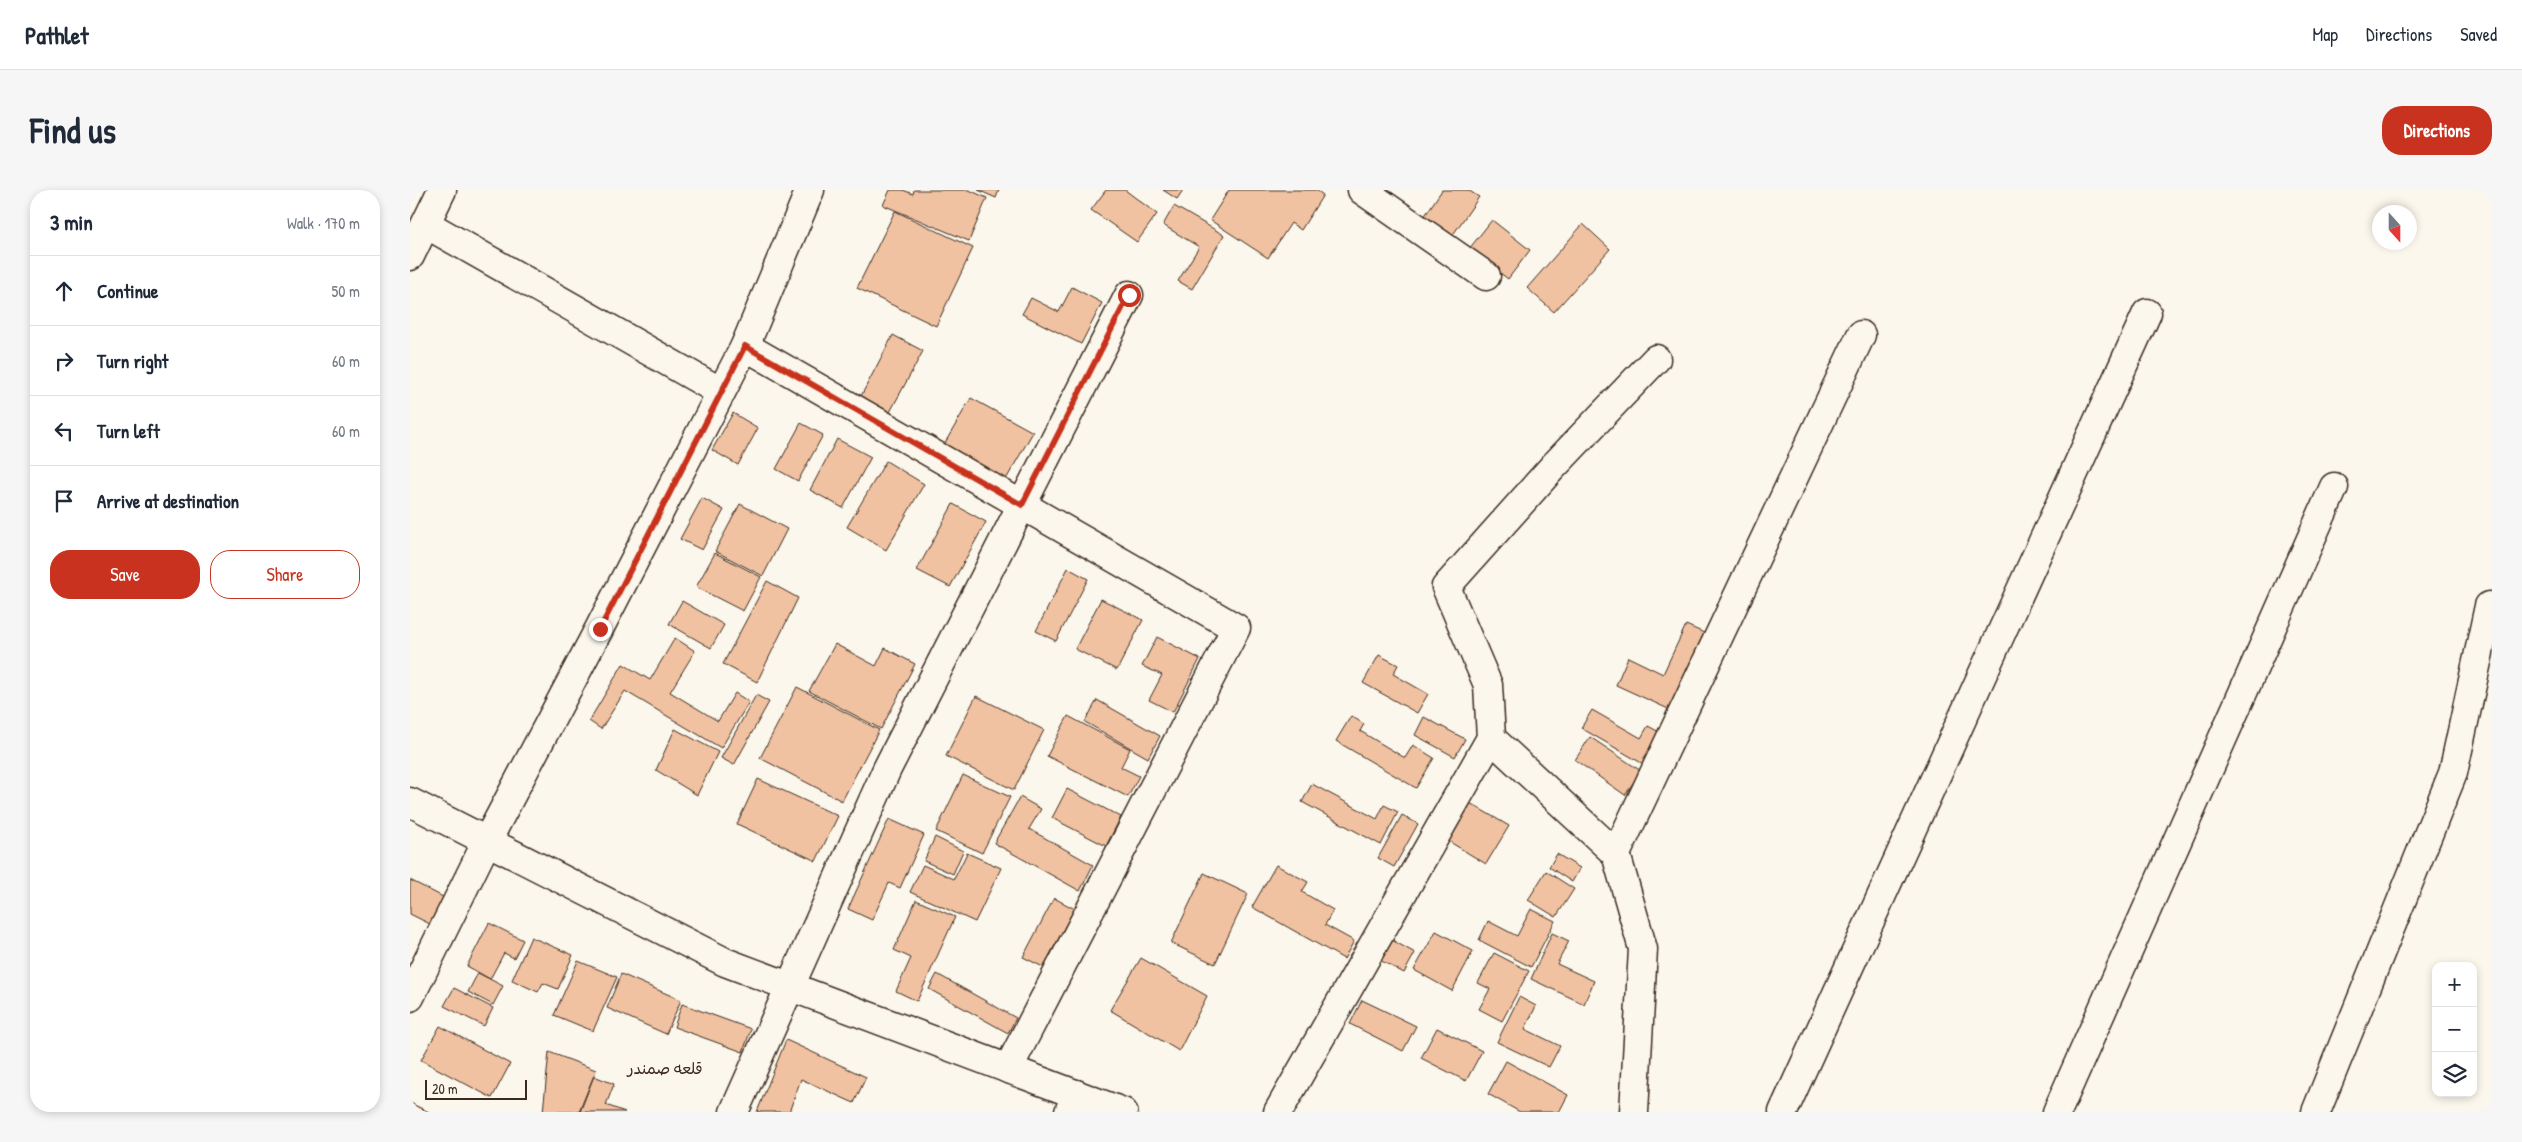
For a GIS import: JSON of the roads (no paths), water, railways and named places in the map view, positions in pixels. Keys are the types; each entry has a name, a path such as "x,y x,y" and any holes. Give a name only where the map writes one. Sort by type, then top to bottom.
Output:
{"street":[{"path":"410,256 442,190"},
{"path":"410,997 487,841 600,629 745,346 810,190"},
{"path":"1362,190 1486,276"},
{"path":"426,224 721,392"},
{"path":"734,1112 887,769 1129,295"},
{"path":"1782,1112 2147,313"},
{"path":"1616,854 1861,335"},
{"path":"745,346 1236,628 1008,1069"},
{"path":"1278,1112 1491,738 1488,685 1446,587 1552,468 1656,359"},
{"path":"2057,1112 2334,487"},
{"path":"2316,1112 2454,773 2489,606"},
{"path":"1491,738 1616,854 1643,949 1634,1112"},
{"path":"410,802 725,962 1008,1069 1072,1103 1123,1112"}],"district":[{"name":"قلعه صمندر","path":"665,1068"}]}
